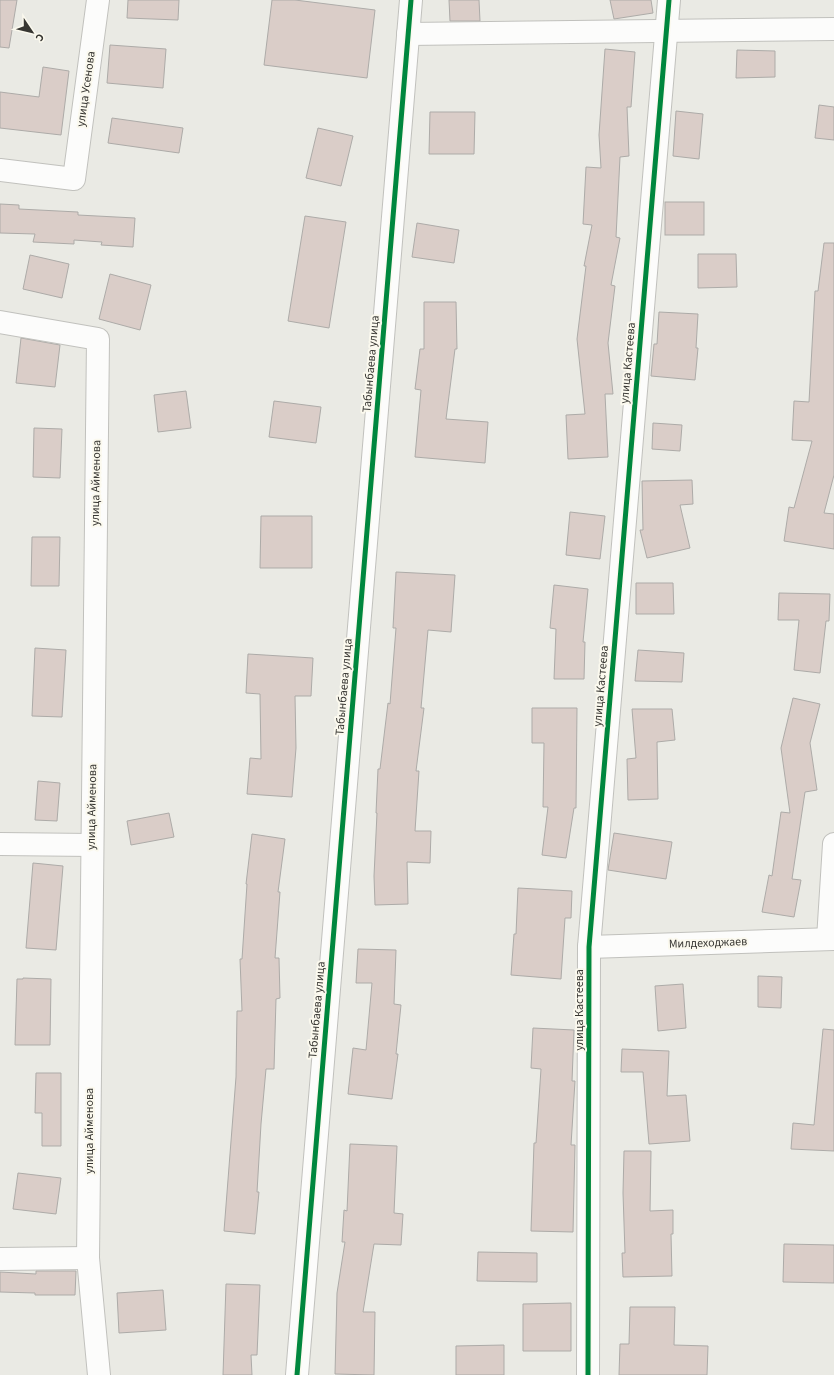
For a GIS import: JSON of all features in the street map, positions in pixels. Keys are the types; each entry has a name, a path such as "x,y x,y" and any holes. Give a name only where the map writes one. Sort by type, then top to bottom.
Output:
{"street":[{"name":"улица Усенова","path":"0,170 74,179 98,0"},
{"name":"Табынбаева улица","path":"297,1375 411,0"},
{"name":"улица Кастеева","path":"588,1375 589,947 669,0"},
{"path":"408,34 834,30"},
{"name":"улица Айменова","path":"0,322 98,338 88,1258 99,1375"},
{"path":"0,844 92,845"},
{"name":"Милдеходжаев","path":"589,947 831,939 834,844"},
{"path":"0,1259 88,1258"}],"building":[{"path":"0,0 17,0 9,48 0,47"},
{"path":"128,0 179,0 178,20 127,18"},
{"path":"272,0 295,0 375,10 367,78 264,65"},
{"path":"449,0 479,0 480,21 450,21"},
{"path":"610,0 651,0 653,13 614,19"},
{"path":"110,45 166,49 163,88 107,83"},
{"path":"605,49 635,52 631,107 627,107 629,156 620,157 616,237 620,238 611,285 615,286 608,343 613,394 605,394 608,457 568,459 566,415 585,414 577,339 586,266 584,266 592,225 583,224 586,167 601,168 599,135"},
{"path":"737,50 775,51 775,77 736,78"},
{"path":"43,67 69,71 61,135 0,128 0,92 39,97"},
{"path":"819,105 834,107 834,140 815,138"},
{"path":"676,111 703,114 699,159 673,156"},
{"path":"430,112 475,112 474,154 429,154"},
{"path":"112,118 183,128 179,153 108,143"},
{"path":"318,128 353,136 341,186 306,178"},
{"path":"665,202 704,202 704,235 665,235"},
{"path":"0,204 19,205 19,209 78,212 78,215 135,218 133,247 101,245 102,242 74,240 74,244 33,242 35,234 0,233"},
{"path":"305,216 346,222 329,328 288,321"},
{"path":"417,223 459,230 454,263 412,257"},
{"path":"824,243 834,243 834,475 824,513 834,514 834,549 784,541 789,507 794,508 812,441 792,440 794,401 809,402 815,291 818,291"},
{"path":"698,254 736,254 737,287 698,288"},
{"path":"30,255 69,264 62,298 23,289"},
{"path":"110,274 151,285 140,330 99,319"},
{"path":"424,302 456,302 457,349 455,349 446,419 488,422 485,463 415,457 421,390 415,389 420,349 424,349"},
{"path":"659,312 698,314 696,348 698,348 695,380 651,376 654,344 657,344"},
{"path":"21,338 60,345 55,387 16,383"},
{"path":"186,391 191,428 158,432 154,395"},
{"path":"274,401 321,407 316,443 269,437"},
{"path":"653,423 682,425 680,451 652,449"},
{"path":"34,428 62,429 60,478 33,477"},
{"path":"692,480 693,504 680,505 690,548 647,558 640,530 643,530 642,481"},
{"path":"570,512 605,516 600,559 566,555"},
{"path":"261,516 312,516 312,568 260,568"},
{"path":"32,537 60,537 59,586 31,586"},
{"path":"396,572 455,575 451,632 428,630 421,708 424,708 416,771 419,771 415,831 431,831 430,863 407,862 408,904 375,905 374,876 378,769 380,769 388,703 390,704 396,628 393,628"},
{"path":"636,583 673,583 674,614 636,614"},
{"path":"554,585 588,589 583,642 585,642 584,679 554,679 556,629 550,628"},
{"path":"779,593 830,594 829,621 826,621 820,673 794,670 799,620 778,620"},
{"path":"35,648 66,650 62,717 32,716"},
{"path":"638,650 684,653 682,682 635,681"},
{"path":"248,654 313,658 311,696 295,696 296,748 292,797 247,794 250,758 261,759 260,694 246,693"},
{"path":"793,698 820,704 810,743 817,790 805,792 792,879 801,880 794,917 762,912 769,875 772,876 781,812 790,813 781,748"},
{"path":"532,708 577,708 576,808 574,808 566,858 542,855 548,807 543,807 544,743 532,743"},
{"path":"632,709 672,709 675,740 657,742 658,799 628,800 627,759 636,758"},
{"path":"38,781 60,783 57,821 35,820"},
{"path":"169,813 174,837 131,845 127,821"},
{"path":"614,833 672,842 666,879 608,870"},
{"path":"252,834 285,839 278,892 280,892 275,958 279,958 280,998 276,999 274,1069 266,1069 261,1124 257,1192 259,1192 255,1234 224,1231 236,1077 237,1011 242,1011 240,959 242,959 246,884"},
{"path":"33,863 63,866 56,950 26,948"},
{"path":"518,888 572,891 571,918 565,918 561,979 511,975 514,934 516,934"},
{"path":"358,949 396,950 394,1004 401,1005 396,1054 398,1054 392,1099 348,1094 353,1048 366,1050 372,983 356,983"},
{"path":"758,976 782,977 781,1008 758,1007"},
{"path":"17,979 51,979 50,1045 15,1045"},
{"path":"683,984 686,1028 658,1031 655,986"},
{"path":"533,1028 574,1030 572,1081 575,1081 571,1145 575,1145 573,1232 531,1231 534,1143 536,1143 541,1069 531,1068"},
{"path":"823,1029 834,1030 834,1151 791,1149 793,1123 814,1125"},
{"path":"622,1049 669,1051 667,1096 686,1095 690,1141 649,1144 643,1072 621,1072"},
{"path":"36,1073 61,1073 61,1146 42,1146 42,1113 35,1113"},
{"path":"350,1144 397,1146 394,1213 403,1214 401,1245 374,1244 363,1312 375,1312 374,1375 335,1374 337,1293 345,1242 342,1242 344,1210 347,1211"},
{"path":"624,1151 651,1151 650,1211 673,1210 673,1234 671,1234 672,1276 623,1277 622,1253 625,1253 623,1193"},
{"path":"18,1173 61,1178 56,1214 13,1209"},
{"path":"784,1244 834,1245 834,1283 783,1282"},
{"path":"478,1252 537,1253 537,1282 477,1281"},
{"path":"36,1271 76,1271 75,1295 35,1295 35,1293 0,1292 0,1272 36,1274"},
{"path":"226,1284 260,1285 257,1355 251,1355 252,1375 223,1375"},
{"path":"163,1290 166,1330 119,1333 117,1293"},
{"path":"571,1303 571,1351 523,1351 523,1304"},
{"path":"630,1307 675,1307 674,1345 708,1346 707,1375 619,1375 620,1344 629,1344"},
{"path":"504,1345 504,1375 456,1375 456,1346"}],"cycle path":[{"path":"297,1375 411,0"},
{"path":"588,1375 589,947 669,0"}]}
